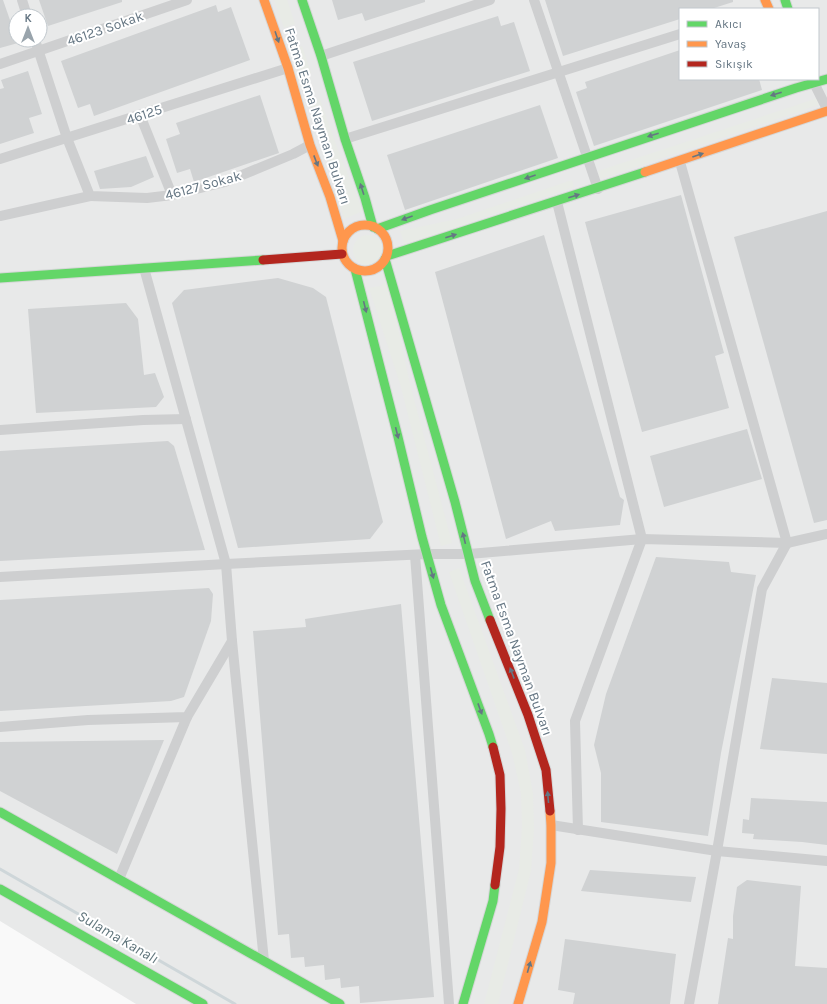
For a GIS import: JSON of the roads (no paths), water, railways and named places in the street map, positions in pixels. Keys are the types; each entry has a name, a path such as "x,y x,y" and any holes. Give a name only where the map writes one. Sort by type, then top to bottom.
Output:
{"street":[{"name":"46123 Sokak","path":"0,64 187,0"},
{"name":"Fatma Esma Nayman Bulvarı","path":"264,0 288,68 310,145 330,197 343,241"},
{"name":"Fatma Esma Nayman Bulvarı","path":"302,0 375,228"},
{"path":"321,56 490,0"},
{"path":"534,0 598,189"},
{"path":"346,139 679,34"},
{"path":"38,48 67,138 90,196"},
{"name":"46125","path":"0,160 288,68"},
{"path":"375,228 587,157 794,83 827,79"},
{"path":"386,258 680,162 827,110 813,81"},
{"path":"140,115 172,194"},
{"name":"46127 Sokak","path":"0,216 90,196 147,198 225,182 293,154 310,145"},
{"path":"680,162 787,543 762,589 689,1004"},
{"path":"557,202 642,539 575,721 578,830"},
{"path":"358,226 375,228 383,234 386,241 388,248 386,258 381,265 375,269 362,271 355,269 350,266 342,254 343,241 346,234 358,226"},
{"path":"0,278 342,254"},
{"name":"Fatma Esma Nayman Bulvarı","path":"386,258 455,502 475,581 528,715 546,770 551,825 551,862 542,922 518,1004"},
{"path":"144,268 226,564 232,640 264,961"},
{"path":"355,269 441,604 489,734 500,775 500,847 493,901 463,1004"},
{"path":"0,430 143,420 186,419"},
{"path":"0,577 427,554 468,554 642,539 787,543 827,534"},
{"path":"415,555 449,1004"},
{"path":"120,879 187,717 232,640"},
{"path":"0,727 88,720 187,717"},
{"path":"0,812 340,1004"},
{"path":"551,825 717,851 827,861"},
{"path":"0,889 203,1004"}],"waterway":[{"name":"Sulama Kanalı","path":"0,869 235,1004"}]}
